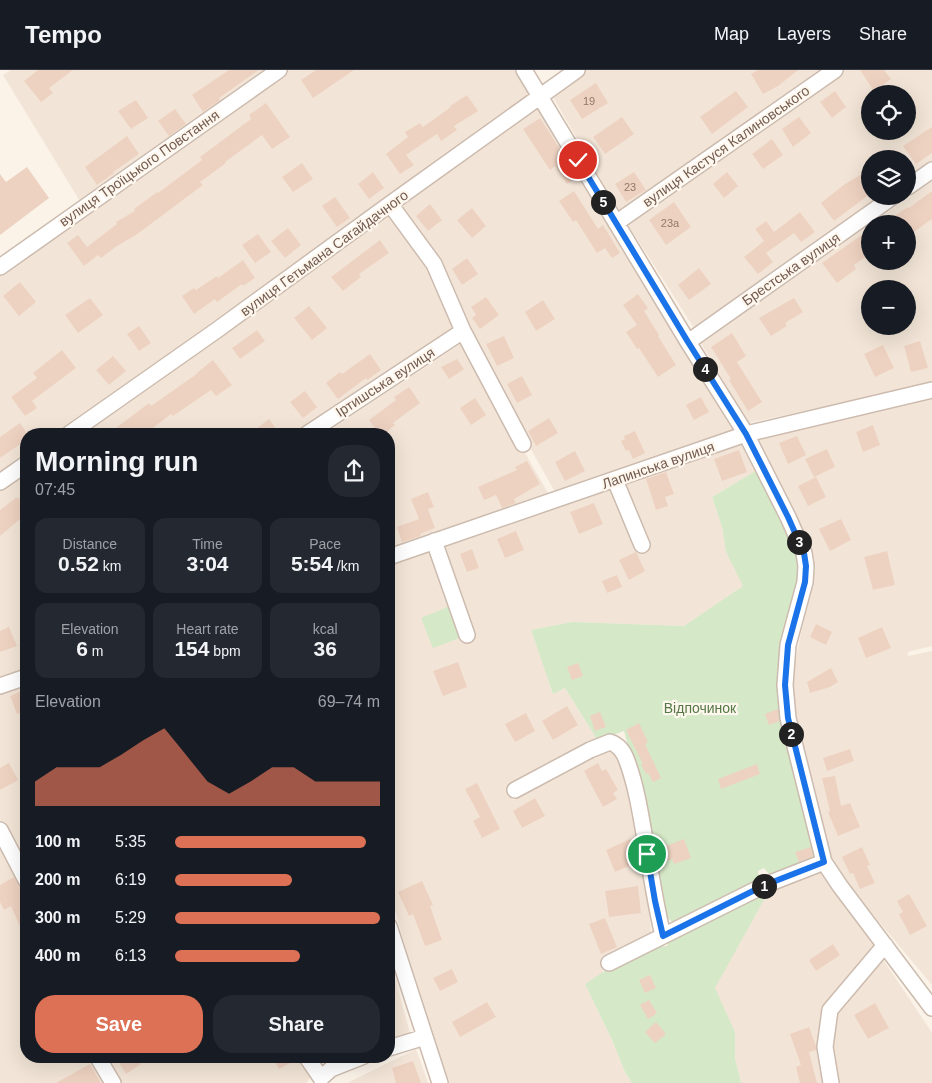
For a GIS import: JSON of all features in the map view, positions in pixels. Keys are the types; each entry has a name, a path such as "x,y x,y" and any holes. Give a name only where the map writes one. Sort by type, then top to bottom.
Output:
{"street":[{"name":"вулиця Троїцького Повстання","path":"0,267 279,70"},
{"path":"524,70 688,342 746,434 804,553 806,566 805,582 788,645 785,685 788,718 824,862 932,1008"},
{"name":"вулиця Гетьмана Сагайдачного","path":"78,428 217,330 577,70"},
{"name":"вулиця Кастуся Калиновського","path":"616,223 835,70"},
{"path":"916,181 932,170"},
{"path":"390,204 434,264 463,331 523,444"},
{"name":"Брестська вулиця","path":"688,342 881,205"},
{"name":"Іртишська вулиця","path":"316,428 463,331"},
{"name":"Лапинська вулиця","path":"395,555 746,434 932,390"},
{"path":"0,482 20,468"},
{"path":"615,480 642,545"},
{"path":"434,542 467,635"},
{"path":"0,686 20,679"},
{"path":"515,790 590,750 610,742 616,744 627,760 639,807 663,936"},
{"path":"0,830 20,868"},
{"path":"608,963 765,885 824,862"},
{"path":"395,944 440,1083"},
{"path":"831,1083 825,1047 830,1010 885,945"},
{"path":"395,1046 425,1037"},
{"path":"101,1063 113,1083"},
{"path":"310,1063 320,1081 331,1070 348,1063"}],"shaded area":[{"path":"11,70 273,70 81,203 3,75"},
{"path":"285,70 521,70 537,96 383,200 65,428 20,428 20,460 0,474 0,273"},
{"path":"582,70 831,70 622,216 550,92"},
{"path":"845,70 932,70 932,162 916,173 916,150 861,150 861,205 870,205 694,328 627,223"},
{"path":"540,99 737,430 558,497 492,381 397,205"},
{"path":"932,181 932,384 748,423 701,343 861,230 861,270 916,270 916,215 884,215 898,205 916,205 916,192"},
{"path":"388,209 431,266 459,329 306,428 89,428"},
{"path":"462,343 552,500 395,551 395,428 333,428"},
{"path":"932,394 932,646 908,652 908,656 932,651 932,985 832,866 790,688 814,568 755,439"},
{"path":"744,438 759,469 712,497 722,527 726,552 744,586 684,626 572,622 531,630 553,694 565,688 598,741 508,790 513,800 520,796 523,790 609,747 616,749 638,814 648,881 651,934 601,963 603,972 585,984 625,1072 632,1083 450,1083 429,1030 395,911 395,558"},
{"path":"20,476 20,674 0,681 0,490"},
{"path":"20,686 20,857 0,819 0,693"},
{"path":"0,843 20,882 20,1063 93,1063 106,1083 0,1083"},
{"path":"823,870 931,1031 932,1083 741,1083 735,1058 735,1032 714,988 770,889"},
{"path":"395,978 410,1033 395,1039"},
{"path":"416,1049 428,1083 347,1083 388,1063 395,1063 395,1059"},
{"path":"110,1063 304,1063 312,1076 306,1083 122,1083"}],"green space":[{"name":"Відпочинок","path":"759,469 801,560 796,606 789,749 806,822 819,858 779,876 769,874 764,868 758,871 758,882 673,923 667,917 654,846 624,731 598,741 565,688 553,694 531,630 572,622 684,626 743,586 726,552 722,527 712,497"},
{"path":"450,606 462,637 433,648 421,618"},
{"path":"770,889 715,988 735,1032 735,1058 741,1083 632,1083 625,1072 585,984 649,947 667,946 671,938"}],"building":[{"path":"38,70 73,70 49,88 53,93 41,102 24,81"},
{"path":"229,70 259,70 219,98 220,100 203,112 192,95"},
{"path":"316,70 354,70 313,98 301,80"},
{"path":"758,70 798,70 778,86 763,94 751,74"},
{"path":"860,70 884,70 891,79 882,85 870,85"},
{"path":"596,83 608,103 582,119 570,100"},
{"path":"736,91 748,107 712,134 700,117"},
{"path":"835,91 846,107 832,118 820,102"},
{"path":"467,95 478,111 454,126 457,130 441,141 437,134 406,155 414,165 400,174 386,154 408,137 405,132 420,123 423,127"},
{"path":"136,100 148,118 131,129 118,111"},
{"path":"266,103 290,137 272,149 262,135 200,182 203,185 136,235 101,258 98,255 84,266 67,243 78,235 87,247 117,224 116,222 135,211 134,209 202,160 200,157 251,119 249,115"},
{"path":"175,109 186,124 169,136 158,121"},
{"path":"622,117 634,134 605,154 593,137"},
{"path":"799,117 811,133 793,147 782,129"},
{"path":"540,118 578,177 567,184 555,166 550,170 523,129"},
{"path":"932,127 932,153 916,164 916,150 906,150 903,146 912,140 916,140 916,137"},
{"path":"127,136 139,154 97,185 85,167"},
{"path":"772,139 783,155 763,169 752,154"},
{"path":"302,163 313,179 293,192 282,177"},
{"path":"27,167 49,198 0,235 0,174 6,182"},
{"path":"373,172 384,188 369,199 358,184"},
{"path":"634,172 646,190 626,202 615,184"},
{"path":"727,172 738,186 724,198 713,184"},
{"path":"861,174 861,201 834,221 821,203"},
{"path":"574,191 598,229 603,225 620,253 612,258 605,248 597,253 576,220 573,222 559,201"},
{"path":"932,191 932,219 916,230 916,215 896,215 908,207 916,205 916,203"},
{"path":"335,197 350,218 337,227 322,206"},
{"path":"674,202 691,227 666,245 649,220"},
{"path":"430,204 442,220 428,231 416,216"},
{"path":"472,208 486,226 472,238 457,220"},
{"path":"800,212 815,232 801,242 794,233 766,253 773,262 758,274 744,257 764,241 755,229 766,221 774,232"},
{"path":"288,228 301,245 285,258 271,241"},
{"path":"258,234 271,252 255,263 242,245"},
{"path":"861,235 861,260 854,265 856,269 837,283 822,263"},
{"path":"380,240 389,253 359,274 361,277 343,291 331,277"},
{"path":"467,258 478,274 462,285 452,269"},
{"path":"243,260 255,278 243,286 242,284 217,302 215,299 194,314 182,296 194,288 196,290 217,276 218,278"},
{"path":"699,268 711,284 689,300 678,285"},
{"path":"20,282 36,302 19,316 3,296"},
{"path":"638,294 648,308 644,311 676,365 658,377 626,332 637,325 623,305"},
{"path":"486,297 499,315 480,329 472,318 476,315 471,307"},
{"path":"90,298 103,315 78,333 65,315"},
{"path":"794,298 803,312 785,323 787,326 771,336 759,318"},
{"path":"543,300 555,319 536,331 525,312"},
{"path":"309,306 327,328 312,340 294,318"},
{"path":"139,326 151,343 139,351 127,334"},
{"path":"257,330 265,341 240,359 232,348"},
{"path":"732,333 746,356 737,362 762,402 748,411 711,347"},
{"path":"504,336 514,358 497,366 486,344"},
{"path":"920,341 928,368 911,372 904,346"},
{"path":"883,345 894,368 875,377 864,354"},
{"path":"62,350 76,368 32,401 37,408 25,416 11,397 37,378 33,373"},
{"path":"370,354 381,370 367,380 366,378 338,399 326,383"},
{"path":"113,356 126,371 109,385 96,370"},
{"path":"457,359 464,369 449,379 441,367"},
{"path":"213,360 232,385 216,396 211,390 173,416 171,414 153,428 116,428 149,403 151,406"},
{"path":"522,376 532,395 517,403 507,384"},
{"path":"409,387 420,403 393,423 395,425 391,428 375,428 369,420 396,400 394,397"},
{"path":"305,391 317,407 303,418 290,402"},
{"path":"701,397 709,412 694,420 686,405"},
{"path":"475,398 486,415 471,425 460,408"},
{"path":"549,418 558,433 536,446 528,431"},
{"path":"269,419 276,428 258,428"},
{"path":"20,423 23,428 20,428 20,444 0,458 0,437"},
{"path":"873,425 880,445 863,452 856,432"},
{"path":"635,431 645,453 633,459 629,450 626,451 621,441 625,439 624,436"},
{"path":"797,436 806,455 788,464 779,443"},
{"path":"827,449 835,467 814,477 805,459"},
{"path":"739,450 747,472 722,481 714,459"},
{"path":"575,451 585,471 565,481 555,462"},
{"path":"527,461 540,484 514,499 516,503 502,508 496,495 484,500 478,487 517,470 515,467"},
{"path":"666,472 674,494 665,497 668,506 656,510 646,479"},
{"path":"816,477 826,497 808,506 798,486"},
{"path":"428,492 434,507 428,509 435,528 420,534 421,536 402,542 397,527 419,519 411,499"},
{"path":"17,497 18,499 20,498 20,519 0,536 0,510"},
{"path":"594,503 603,524 579,534 570,512"},
{"path":"841,519 851,540 830,551 819,529"},
{"path":"516,531 524,550 505,558 497,539"},
{"path":"472,549 479,568 467,572 460,554"},
{"path":"887,551 895,585 873,590 864,557"},
{"path":"636,552 645,571 629,580 619,560"},
{"path":"617,575 622,587 607,593 602,581"},
{"path":"816,624 832,632 826,645 810,637"},
{"path":"9,627 17,646 0,652 0,631"},
{"path":"882,627 891,648 866,658 858,638"},
{"path":"458,662 467,687 443,696 433,671"},
{"path":"578,663 583,676 572,680 567,667"},
{"path":"831,668 838,682 830,687 810,693 807,682"},
{"path":"20,692 20,713 17,714 10,696"},
{"path":"567,706 578,725 553,740 542,721"},
{"path":"778,709 779,721 769,725 765,714"},
{"path":"600,712 606,727 595,731 590,716"},
{"path":"526,713 535,731 515,742 505,724"},
{"path":"639,723 648,742 645,744 661,778 653,782 648,773 646,774 626,730"},
{"path":"850,749 854,761 827,771 823,758"},
{"path":"9,763 18,780 0,790 0,768"},
{"path":"598,763 602,771 606,769 618,790 613,793 617,799 603,807 584,771"},
{"path":"757,764 760,774 721,789 718,779"},
{"path":"835,776 841,806 850,803 860,827 838,836 828,812 830,811 822,778"},
{"path":"477,783 500,829 482,838 473,821 480,817 465,789"},
{"path":"535,798 545,816 522,828 513,811"},
{"path":"630,839 639,862 615,872 606,850"},
{"path":"684,839 691,858 674,864 672,859 659,864 656,850"},
{"path":"811,847 813,856 799,862 795,852"},
{"path":"862,847 870,865 867,866 875,883 860,889 853,873 850,874 842,857"},
{"path":"14,877 20,887 20,926 11,906 4,910 0,902 0,885"},
{"path":"422,881 433,905 430,906 442,940 425,946 413,914 409,916 398,892"},
{"path":"638,886 641,913 609,917 605,891"},
{"path":"909,894 927,926 910,935 899,914 903,912 897,901"},
{"path":"605,918 617,947 601,954 589,924"},
{"path":"833,944 840,955 816,971 809,960"},
{"path":"452,969 458,982 440,991 433,978"},
{"path":"650,975 656,988 645,993 639,980"},
{"path":"649,1000 657,1013 648,1019 640,1005"},
{"path":"487,1002 496,1017 460,1037 452,1022"},
{"path":"875,1003 889,1028 868,1039 854,1015"},
{"path":"656,1022 666,1034 655,1043 645,1032"},
{"path":"809,1027 816,1046 816,1050 809,1052 817,1083 800,1083 796,1067 801,1065 790,1034"},
{"path":"413,1061 421,1083 396,1083 392,1068"},
{"path":"119,1063 140,1063 141,1064 126,1074"},
{"path":"276,1063 290,1063 279,1069"},
{"path":"90,1064 101,1083 56,1083"}],"route":[{"path":"578,160 746,434 788,517 804,553 806,566 805,582 788,645 785,685 788,718 824,862 765,885 663,936 647,854"}]}
